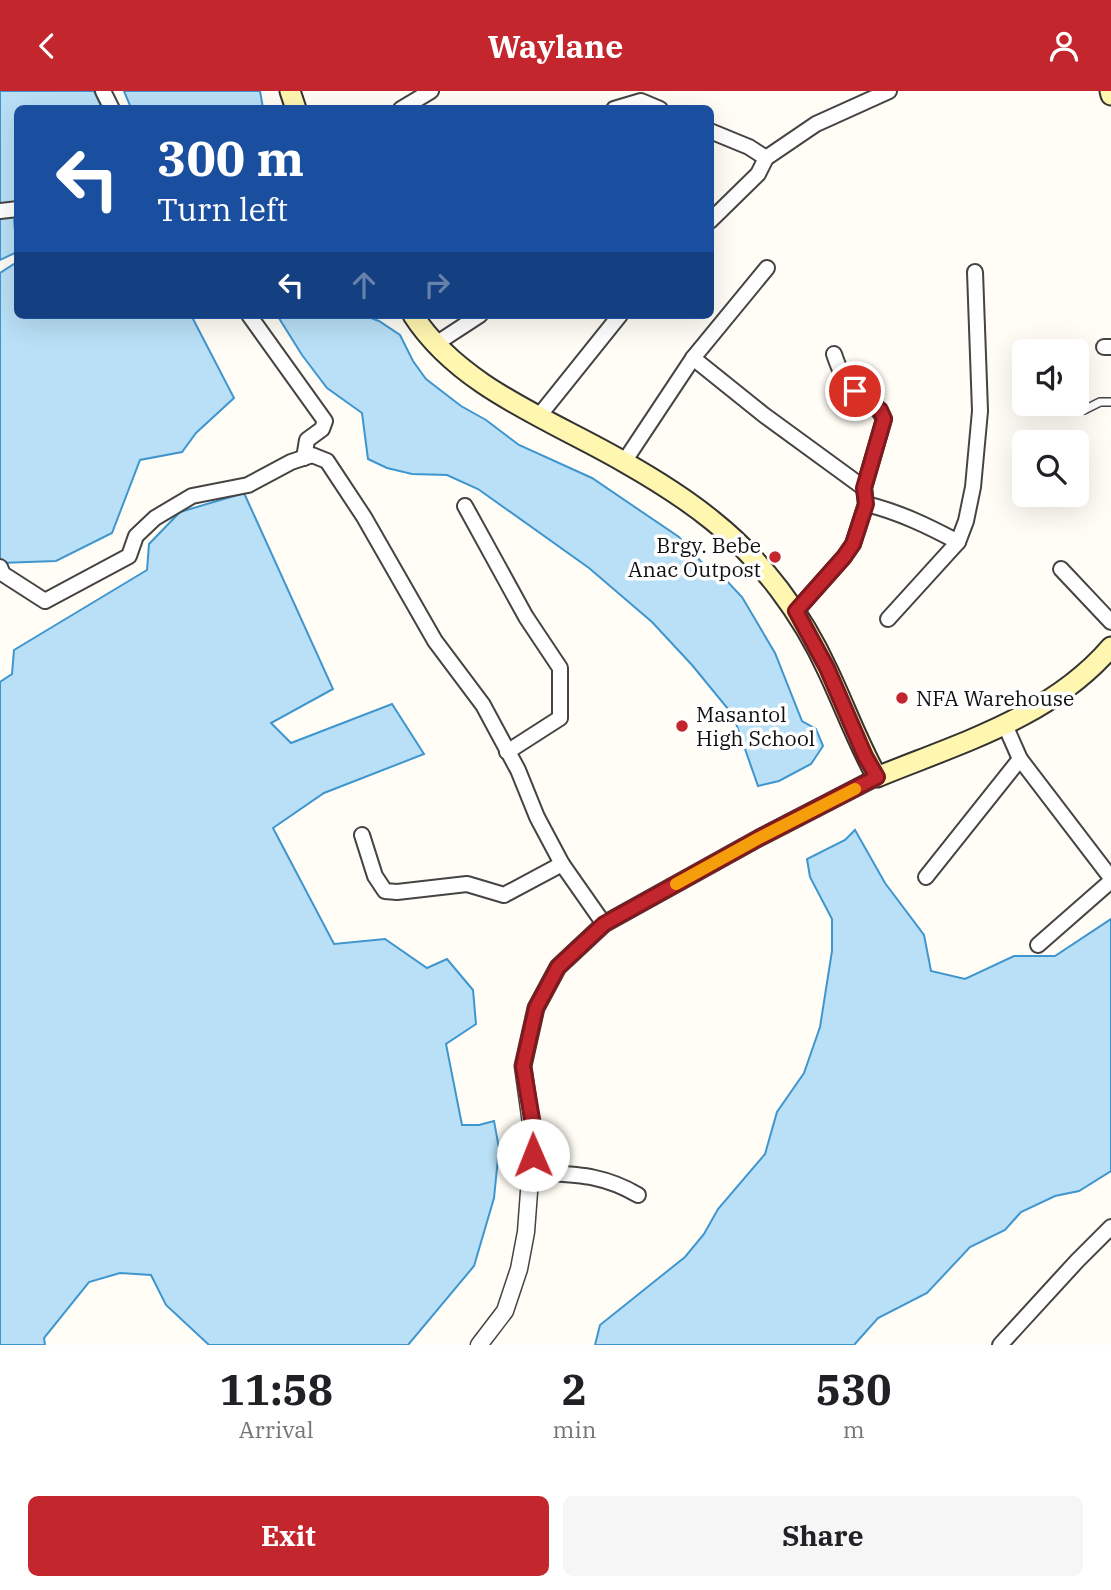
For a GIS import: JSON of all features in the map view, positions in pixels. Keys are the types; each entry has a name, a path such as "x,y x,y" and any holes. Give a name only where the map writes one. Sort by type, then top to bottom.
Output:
{"main road":[{"path":"416,319 434,345 474,377 538,416 624,462 683,500 728,534 796,611 827,668 865,756 877,777 1029,713 1064,691 1096,664 1111,647"}],"street":[{"path":"408,105 431,91"},
{"path":"714,217 758,174 766,158 816,124 889,91"},
{"path":"628,105 641,101 650,105"},
{"path":"714,133 766,158"},
{"path":"624,462 694,358 767,268"},
{"path":"888,618 958,542 966,521 973,487 980,411 975,272"},
{"path":"252,319 325,421 322,429 307,440 304,458"},
{"path":"434,345 474,319"},
{"path":"538,416 617,319"},
{"path":"796,611 853,544 866,504 864,488 884,419 880,410 855,391 842,376 834,354"},
{"path":"694,358 764,415 864,488"},
{"path":"0,567 3,574 45,601 129,556 136,536 155,518 192,496 248,485 312,455 327,461 364,517 435,641 483,705 518,770 537,817 562,864 604,924"},
{"path":"866,504 894,511 958,542"},
{"path":"465,506 526,617 560,668 560,719 507,752"},
{"path":"1061,569 1111,622"},
{"path":"1005,725 1020,759 1111,880 1038,945"},
{"path":"926,877 1020,759"},
{"path":"479,1345 505,1311 519,1269 532,1173 533,1125 523,1066 536,1008 558,967 604,924 759,838 877,777"},
{"path":"362,835 375,876 384,891 467,884 504,895 562,864"},
{"path":"532,1173 590,1175 617,1183 638,1195"},
{"path":"1000,1345 1111,1227"}],"lane":[{"path":"1089,408 1100,402 1111,402"}],"water":[{"path":"0,91 94,91 101,105 14,105 14,253 0,260"},
{"path":"124,91 260,91 262,105 130,105"},
{"path":"14,264 14,319 193,319 234,398 196,433 182,452 140,460 112,533 56,561 0,563 0,273"},
{"path":"280,319 379,321 400,335 426,379 461,406 486,420 519,445 592,478 679,537 713,575 726,580 742,597 775,653 802,721 816,729 823,746 811,764 779,781 758,786 733,715 652,622 589,568 478,489 447,475 412,474 387,468 368,459 362,413 327,388"},
{"path":"244,493 333,689 271,723 291,743 392,704 424,754 324,793 273,828 334,944 385,939 427,968 447,959 473,990 476,1024 446,1044 462,1125 479,1125 494,1121 499,1148 494,1198 474,1266 408,1345 209,1345 166,1305 151,1275 120,1273 89,1282 44,1338 45,1345 0,1345 0,682 12,674 14,650 147,570 149,544 180,512"},
{"path":"855,830 885,883 924,935 931,971 965,979 1014,956 1055,956 1111,919 1111,1171 1079,1191 1055,1196 1021,1212 1005,1230 970,1247 927,1293 878,1318 854,1345 595,1345 600,1325 685,1257 704,1234 718,1209 765,1154 777,1112 804,1073 820,1027 832,951 832,919 810,877 807,859 845,840"}],"slow traffic":[{"path":"676,884 855,789"}],"place":[{"name":"Brgy. Bebe Anac Outpost","path":"775,557"},
{"name":"NFA Warehouse","path":"902,698"},
{"name":"Masantol High School","path":"682,726"}],"route":[{"path":"533,1155 533,1125 523,1066 536,1008 558,967 604,924 759,838 877,777 865,756 827,668 796,611 853,544 866,504 864,488 884,419 880,410 855,391"}]}
